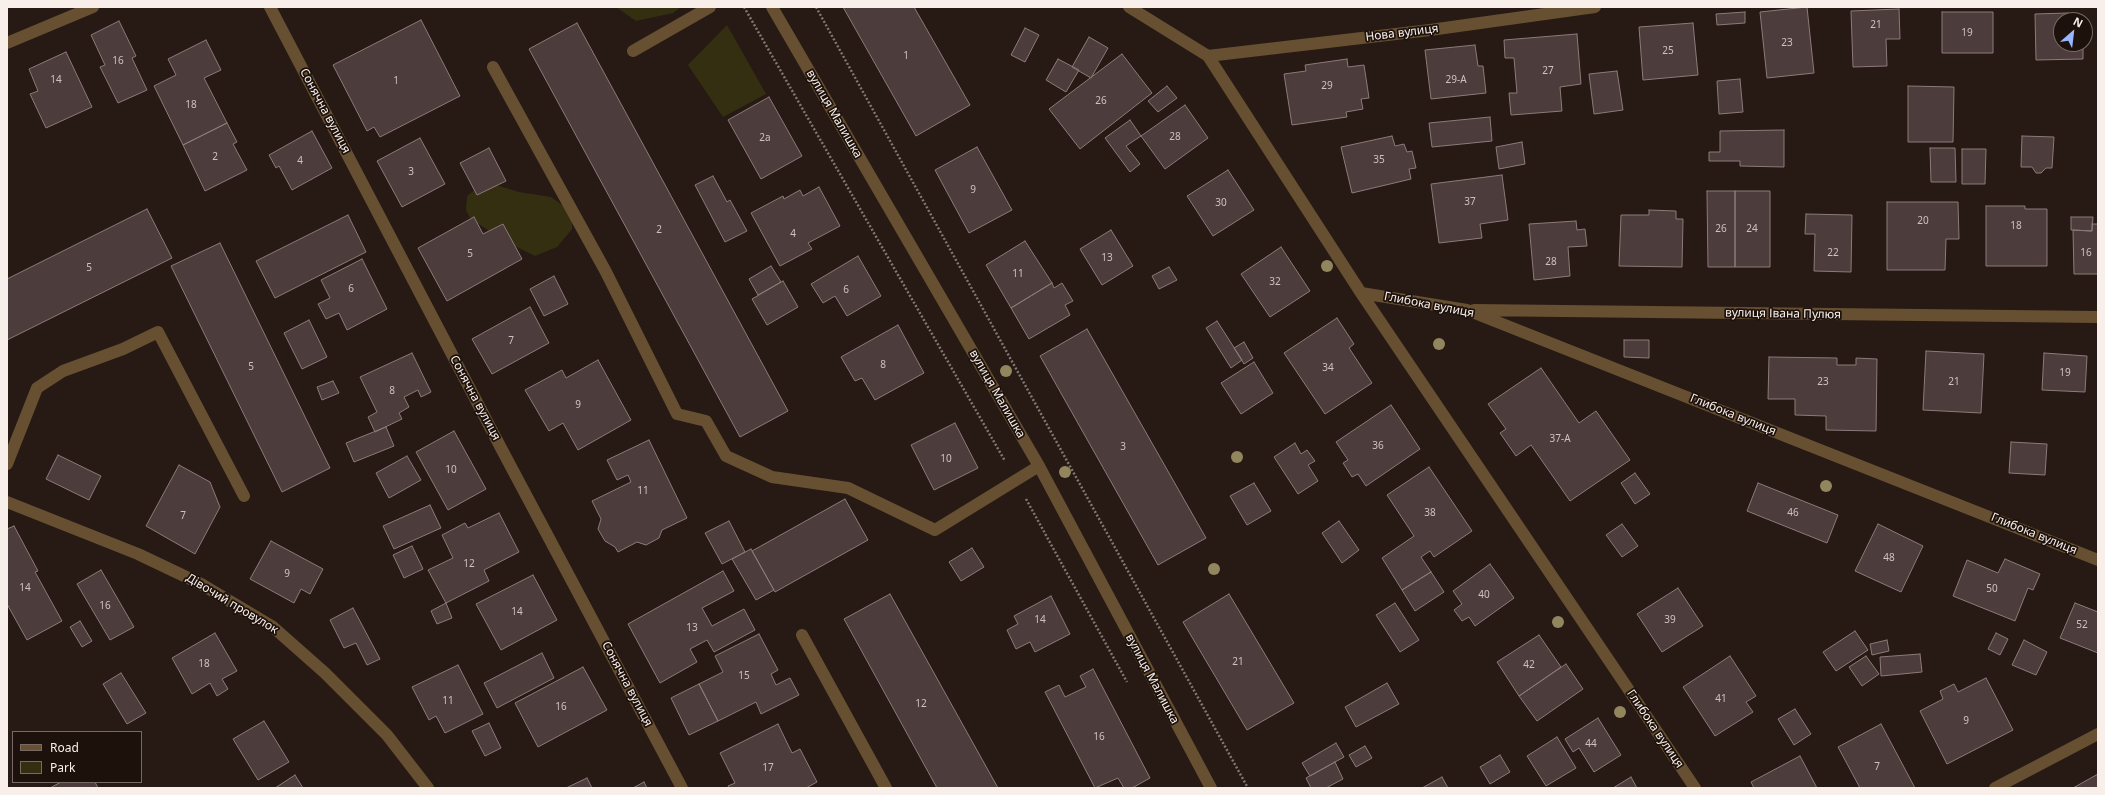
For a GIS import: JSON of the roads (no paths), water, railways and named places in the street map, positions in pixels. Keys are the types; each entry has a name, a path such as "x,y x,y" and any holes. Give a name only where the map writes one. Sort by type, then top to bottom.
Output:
{"street":[{"path":"7,43 93,7"},
{"name":"Сонячна вулиця","path":"270,7 497,441 682,788"},
{"path":"633,51 710,7"},
{"name":"вулиця Малишка","path":"772,7 1039,466 1210,788"},
{"name":"Глибока вулиця","path":"1129,7 1208,56 1361,293 1695,788"},
{"name":"Нова вулиця","path":"1208,56 1430,30 1595,7"},
{"path":"493,67 606,272 678,414 706,421 726,456 772,477 848,488 936,530 1039,466"},
{"name":"Глибока вулиця","path":"1361,293 1467,310 2098,560"},
{"name":"вулиця Івана Пулюя","path":"1467,310 2098,317"},
{"path":"7,464 37,388 63,371 123,348 158,332 244,496"},
{"name":"Дівочий провулок","path":"7,502 138,554 201,584 273,627 325,673 387,735 428,788"},
{"path":"802,635 886,788"},
{"path":"1994,788 2098,734"}]}
